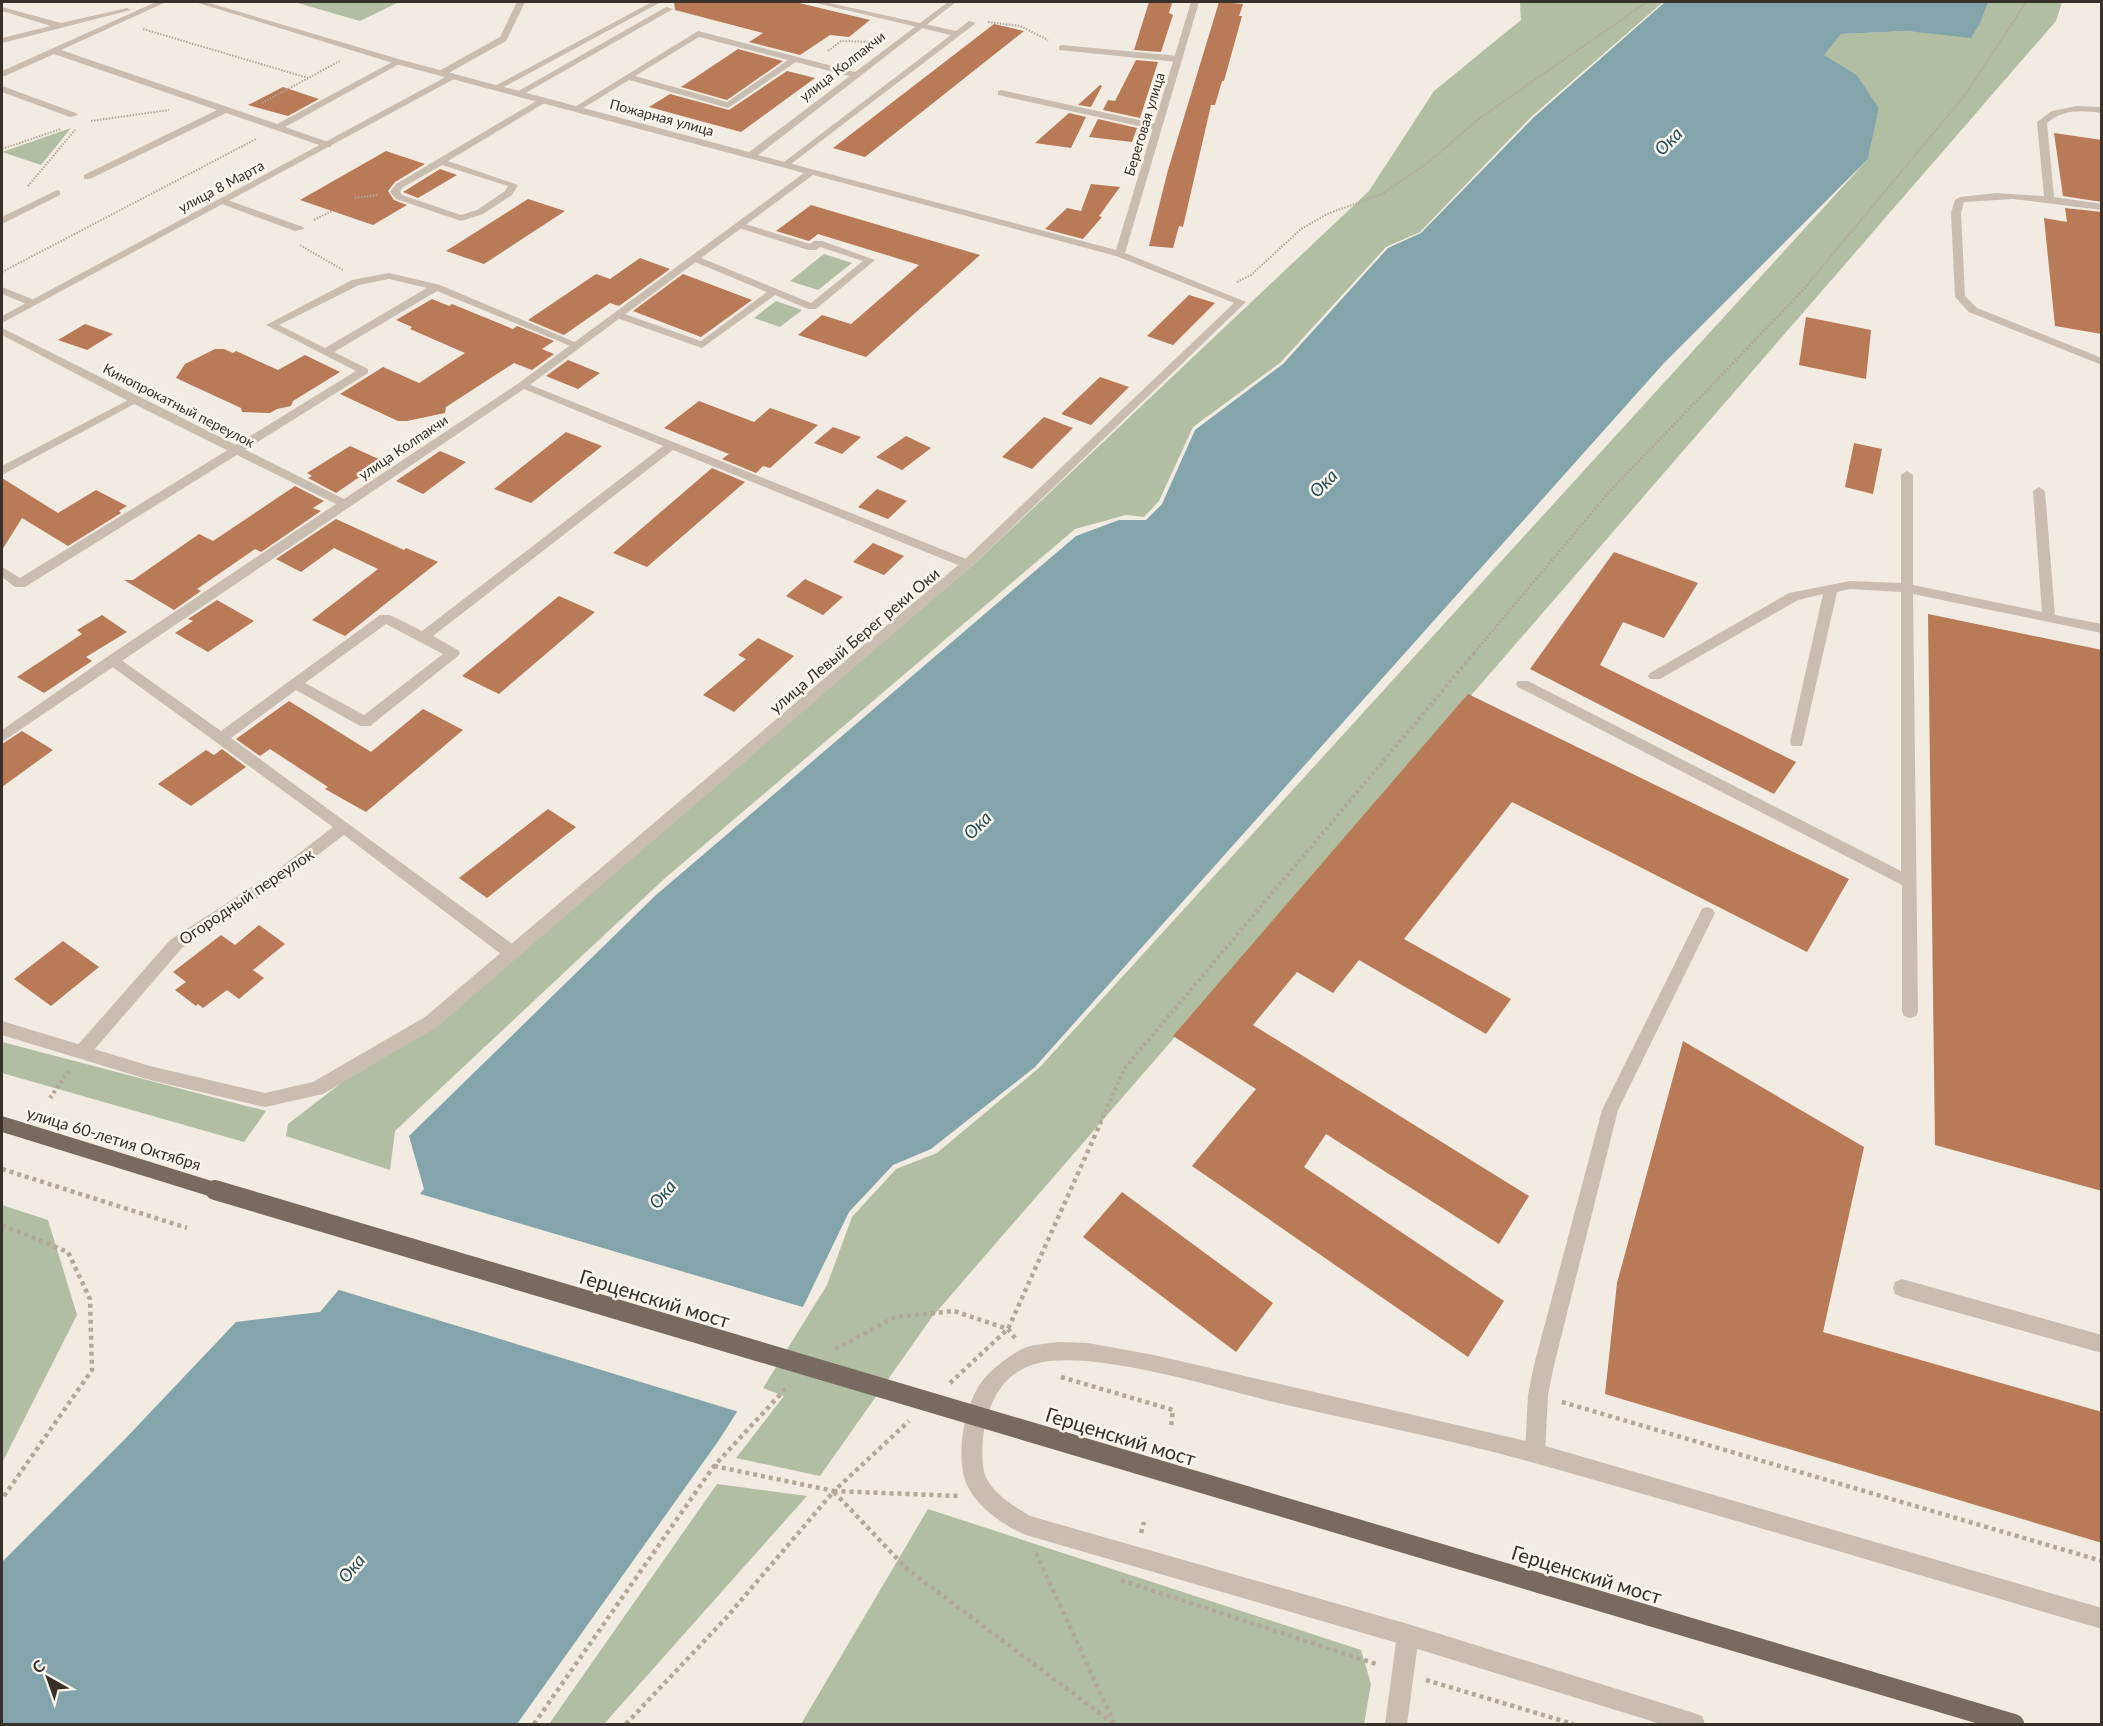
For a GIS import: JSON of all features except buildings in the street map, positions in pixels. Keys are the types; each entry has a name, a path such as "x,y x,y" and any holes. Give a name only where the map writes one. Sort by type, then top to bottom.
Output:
{"main road":[{"name":"улица 60-летия Октября","path":"2,1124 214,1190"},
{"name":"Герценский мост","path":"214,1190 2014,1725"}],"street":[{"path":"2,40 161,2"},
{"path":"2,74 161,2"},
{"name":"Пожарная улица","path":"199,2 399,62 1120,254"},
{"path":"442,73 503,39 521,2"},
{"path":"496,87 657,2"},
{"path":"816,2 922,24 958,34"},
{"name":"улица Колпакчи","path":"752,155 951,2"},
{"name":"Береговая улица","path":"1120,254 1195,2"},
{"path":"2,9 90,33"},
{"path":"519,93 669,9"},
{"path":"630,16 647,21"},
{"path":"787,164 972,23"},
{"path":"577,108 698,34 856,75"},
{"path":"1062,48 1178,59"},
{"path":"52,50 328,145"},
{"path":"627,77 728,105 795,59"},
{"path":"277,128 399,62"},
{"name":"улица 8 Марта","path":"2,320 453,76"},
{"path":"2,89 73,115"},
{"path":"1001,93 1157,127"},
{"path":"441,161 513,185 509,193 480,212 461,218 399,197 395,192 399,186 543,100"},
{"path":"2049,200 2042,122 2051,113 2069,108 2102,110"},
{"path":"87,177 224,110"},
{"name":"улица Колпакчи","path":"2,737 112,660 523,385 812,171"},
{"path":"2,221 57,193"},
{"path":"2102,207 2025,196 1984,195 1960,200 1956,213 1959,297 1973,310 2102,362"},
{"path":"222,201 298,229"},
{"path":"694,258 812,307 870,260 818,243 812,248 740,225"},
{"name":"улица Левый Берег реки Оки","path":"2,1028 150,1073 265,1100 317,1089 431,1022 968,564 1241,302 1120,254"},
{"path":"2,571 20,584 364,371 271,325 356,282 389,276 436,287 577,345"},
{"path":"326,352 436,287"},
{"path":"2,290 33,303"},
{"path":"618,315 702,345 774,291"},
{"name":"Кинопрокатный переулок","path":"2,331 134,400 345,504"},
{"path":"523,385 968,564"},
{"path":"2,471 134,400"},
{"path":"423,637 671,445"},
{"path":"1907,475 1910,1011"},
{"path":"2039,491 2049,618"},
{"path":"1655,676 1794,596 1850,585 1907,588 2102,628"},
{"path":"1797,742 1830,589"},
{"path":"221,738 385,618 453,653 365,722 295,684"},
{"path":"112,660 344,827 512,953"},
{"path":"1523,684 1909,882"},
{"name":"Огородный переулок","path":"82,1052 176,944 277,878 344,827"},
{"path":"1535,1453 1538,1395 1544,1365 1610,1110 1707,913"},
{"path":"1902,1288 2102,1344"},
{"path":"1694,1725 1408,1635 1026,1525 1007,1514 988,1497 974,1476 971,1445 977,1413 989,1388 1008,1369 1029,1356 1058,1351 1088,1352 1154,1364 1535,1453 2102,1619"},
{"path":"1396,1725 1408,1635"}],"path":[{"path":"1216,292 1251,275 1301,229 1327,214 1382,194 1425,165 1480,118 1647,2"},
{"path":"950,1384 1008,1329 1125,1068 1610,491 1801,293 1965,95 2026,2"},
{"path":"972,23 999,21 1031,29 1062,48"},
{"path":"136,27 309,78"},
{"path":"810,63 841,41 898,43"},
{"path":"240,115 340,61 330,57"},
{"path":"23,191 81,123 170,110"},
{"path":"2,149 70,126"},
{"path":"2,272 277,128"},
{"path":"298,229 290,240 340,268 356,282"},
{"path":"50,1098 82,1052"},
{"path":"2,1169 187,1228"},
{"path":"2,1225 68,1252 90,1299 92,1370 2,1499"},
{"path":"1049,1373 1173,1410 1171,1427"},
{"path":"1538,1395 2102,1561"},
{"path":"626,1725 726,1618 834,1491 916,1415"},
{"path":"534,1725 714,1466 834,1491 988,1497"},
{"path":"834,1491 908,1570 1114,1724"},
{"path":"1026,1525 1114,1724"},
{"path":"1036,1552 1047,1556"},
{"path":"1114,1578 1403,1673 1573,1725"}],"green space":[{"path":"294,2 399,2 360,21"},
{"path":"1520,2 1663,2 1531,117 1420,232 1386,247 1281,362 1193,427 1159,501 1144,517 1126,515 1075,529 664,879 395,1131 390,1170 286,1136 288,1124 362,1067 431,1028 972,566 1369,191 1434,91 1521,20"},
{"path":"1985,2 2062,2 2056,21 932,1317 820,1476 736,1458 784,1396 763,1388 827,1285 852,1217 896,1169 937,1153 1040,1067 1868,159 1879,108 1857,75 1823,55 1841,34 1907,31 1937,33"},
{"path":"71,128 41,165 2,152"},
{"path":"824,254 852,263 818,290 790,281"},
{"path":"776,301 802,310 780,327 754,318"},
{"path":"2,1042 266,1111 244,1142 2,1073"},
{"path":"2,1205 48,1220 77,1315 2,1463"},
{"path":"717,1484 807,1496 604,1724 549,1724"},
{"path":"928,1509 1361,1650 1371,1684 1364,1724 801,1724"}],"water":[{"name":"Ока","path":"1665,2 1988,2 1971,38 1907,31 1841,34 1824,55 1857,75 1879,108 1868,159 1664,363 1035,1067 931,1149 893,1165 849,1212 800,1313 719,1440 517,1724 2,1724 2,1562 125,1439 236,1322 320,1312 424,1189 409,1136 656,895 1076,536 1119,520 1146,520 1162,504 1195,430 1283,364 1388,248 1421,233 1533,118"}],"pier":[{"path":"417,1193 806,1308 739,1412 336,1289"}]}
